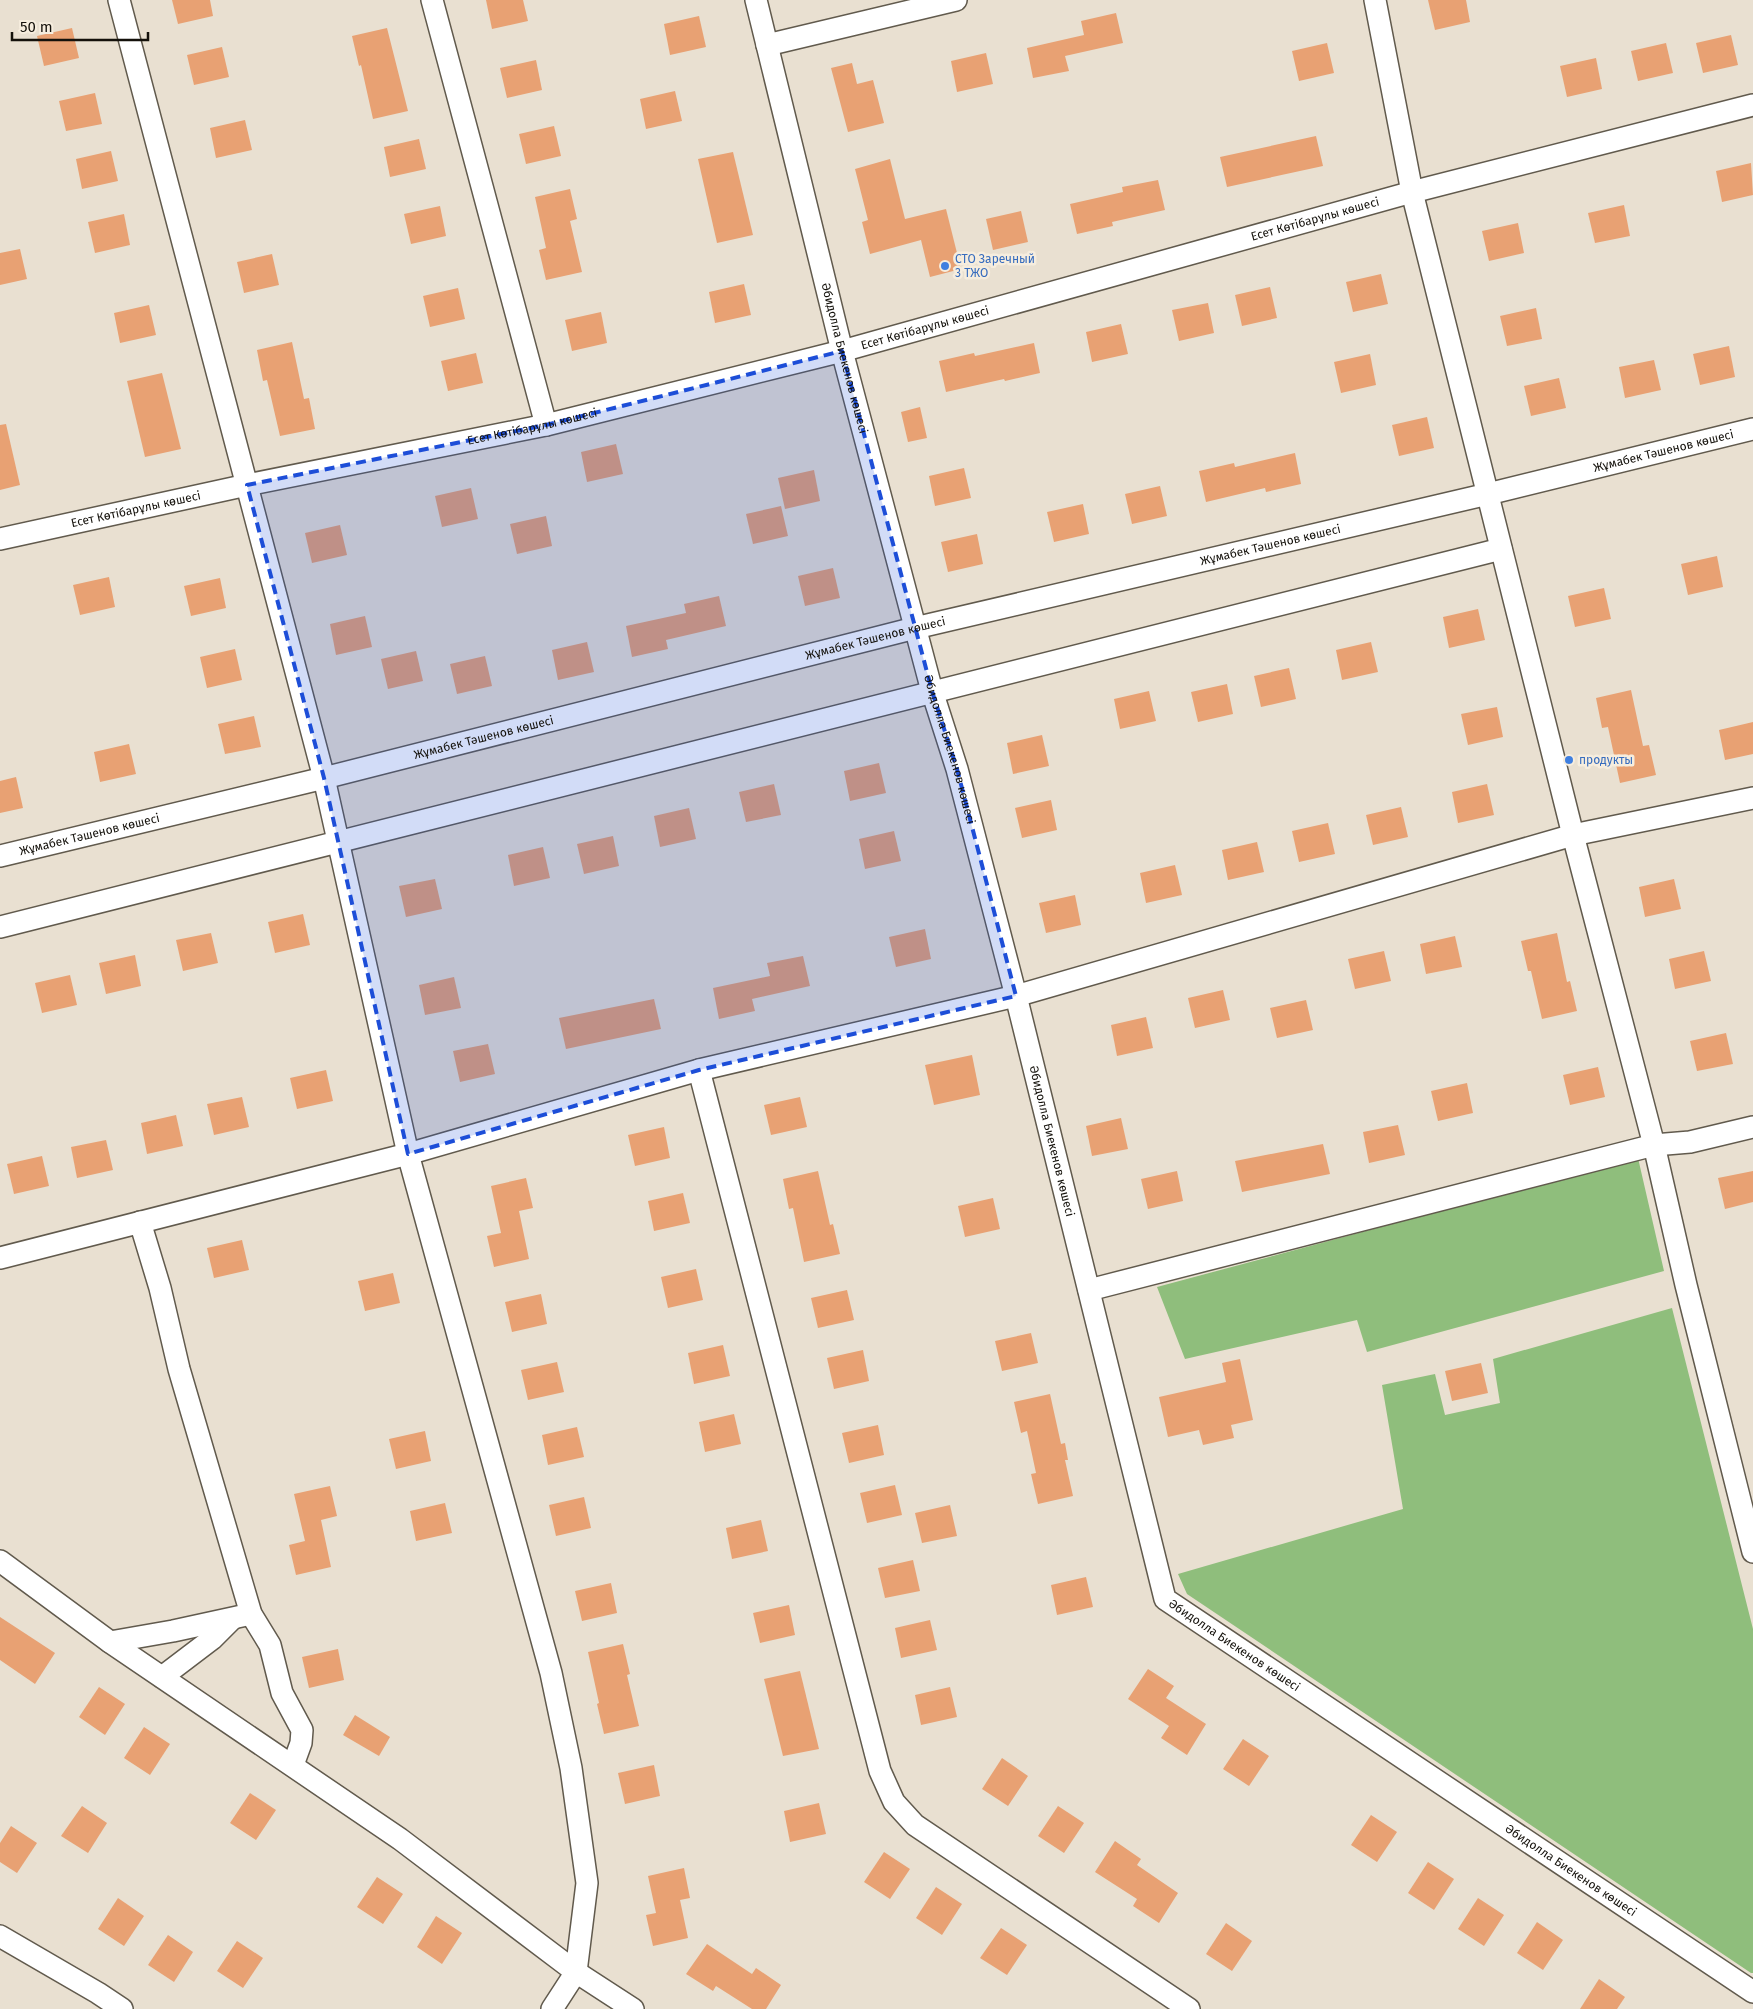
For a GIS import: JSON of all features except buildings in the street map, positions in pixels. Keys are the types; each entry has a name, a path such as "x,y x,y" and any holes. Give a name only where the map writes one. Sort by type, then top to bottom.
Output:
{"street":[{"path":"119,0 324,778 408,1154 552,1673 569,1758 587,1884 576,1972 552,2009"},
{"path":"432,0 546,425"},
{"name":"Әбидолла Биекенов көшесі","path":"756,0 842,351 932,692 957,769 1016,996 1165,1599 1753,1992"},
{"path":"767,44 956,0"},
{"path":"1375,0 1412,192 1572,835 1654,1145 1686,1285 1753,1552"},
{"name":"Есет Көтібарұлы көшесі","path":"0,539 546,425 842,351 1412,192 1753,105"},
{"name":"Жұмабек Тәшенов көшесі","path":"0,856 324,778 915,628 1488,494 1753,429"},
{"path":"0,927 1501,549"},
{"path":"0,1258 408,1154 699,1070 1016,996 1572,835 1753,798"},
{"path":"699,1070 880,1771 894,1802 915,1824 1189,2009"},
{"path":"1089,1290 1654,1145 1690,1142 1753,1127"},
{"path":"140,1222 160,1288 241,1617 270,1646 282,1693 302,1730 301,1743 293,1766"},
{"path":"0,1561 110,1642 400,1839 576,1972 633,2009"},
{"path":"110,1642 241,1617"},
{"path":"162,1677 241,1617"},
{"path":"0,1936 122,2009"}],"highlighted area":[{"path":"842,351 932,691 957,769 1016,996 699,1070 408,1154 324,778 247,485 546,425"}],"green space":[{"path":"1638,1158 1664,1271 1367,1352 1357,1320 1185,1359 1157,1287"},
{"path":"1672,1308 1753,1629 1753,1973 1187,1594 1178,1574 1403,1509 1382,1385 1435,1374 1445,1415 1500,1403 1493,1359"}],"place":[{"name":"СТО Заречный 3 ТЖО","path":"945,266"},
{"name":"продукты","path":"1569,760"}]}
